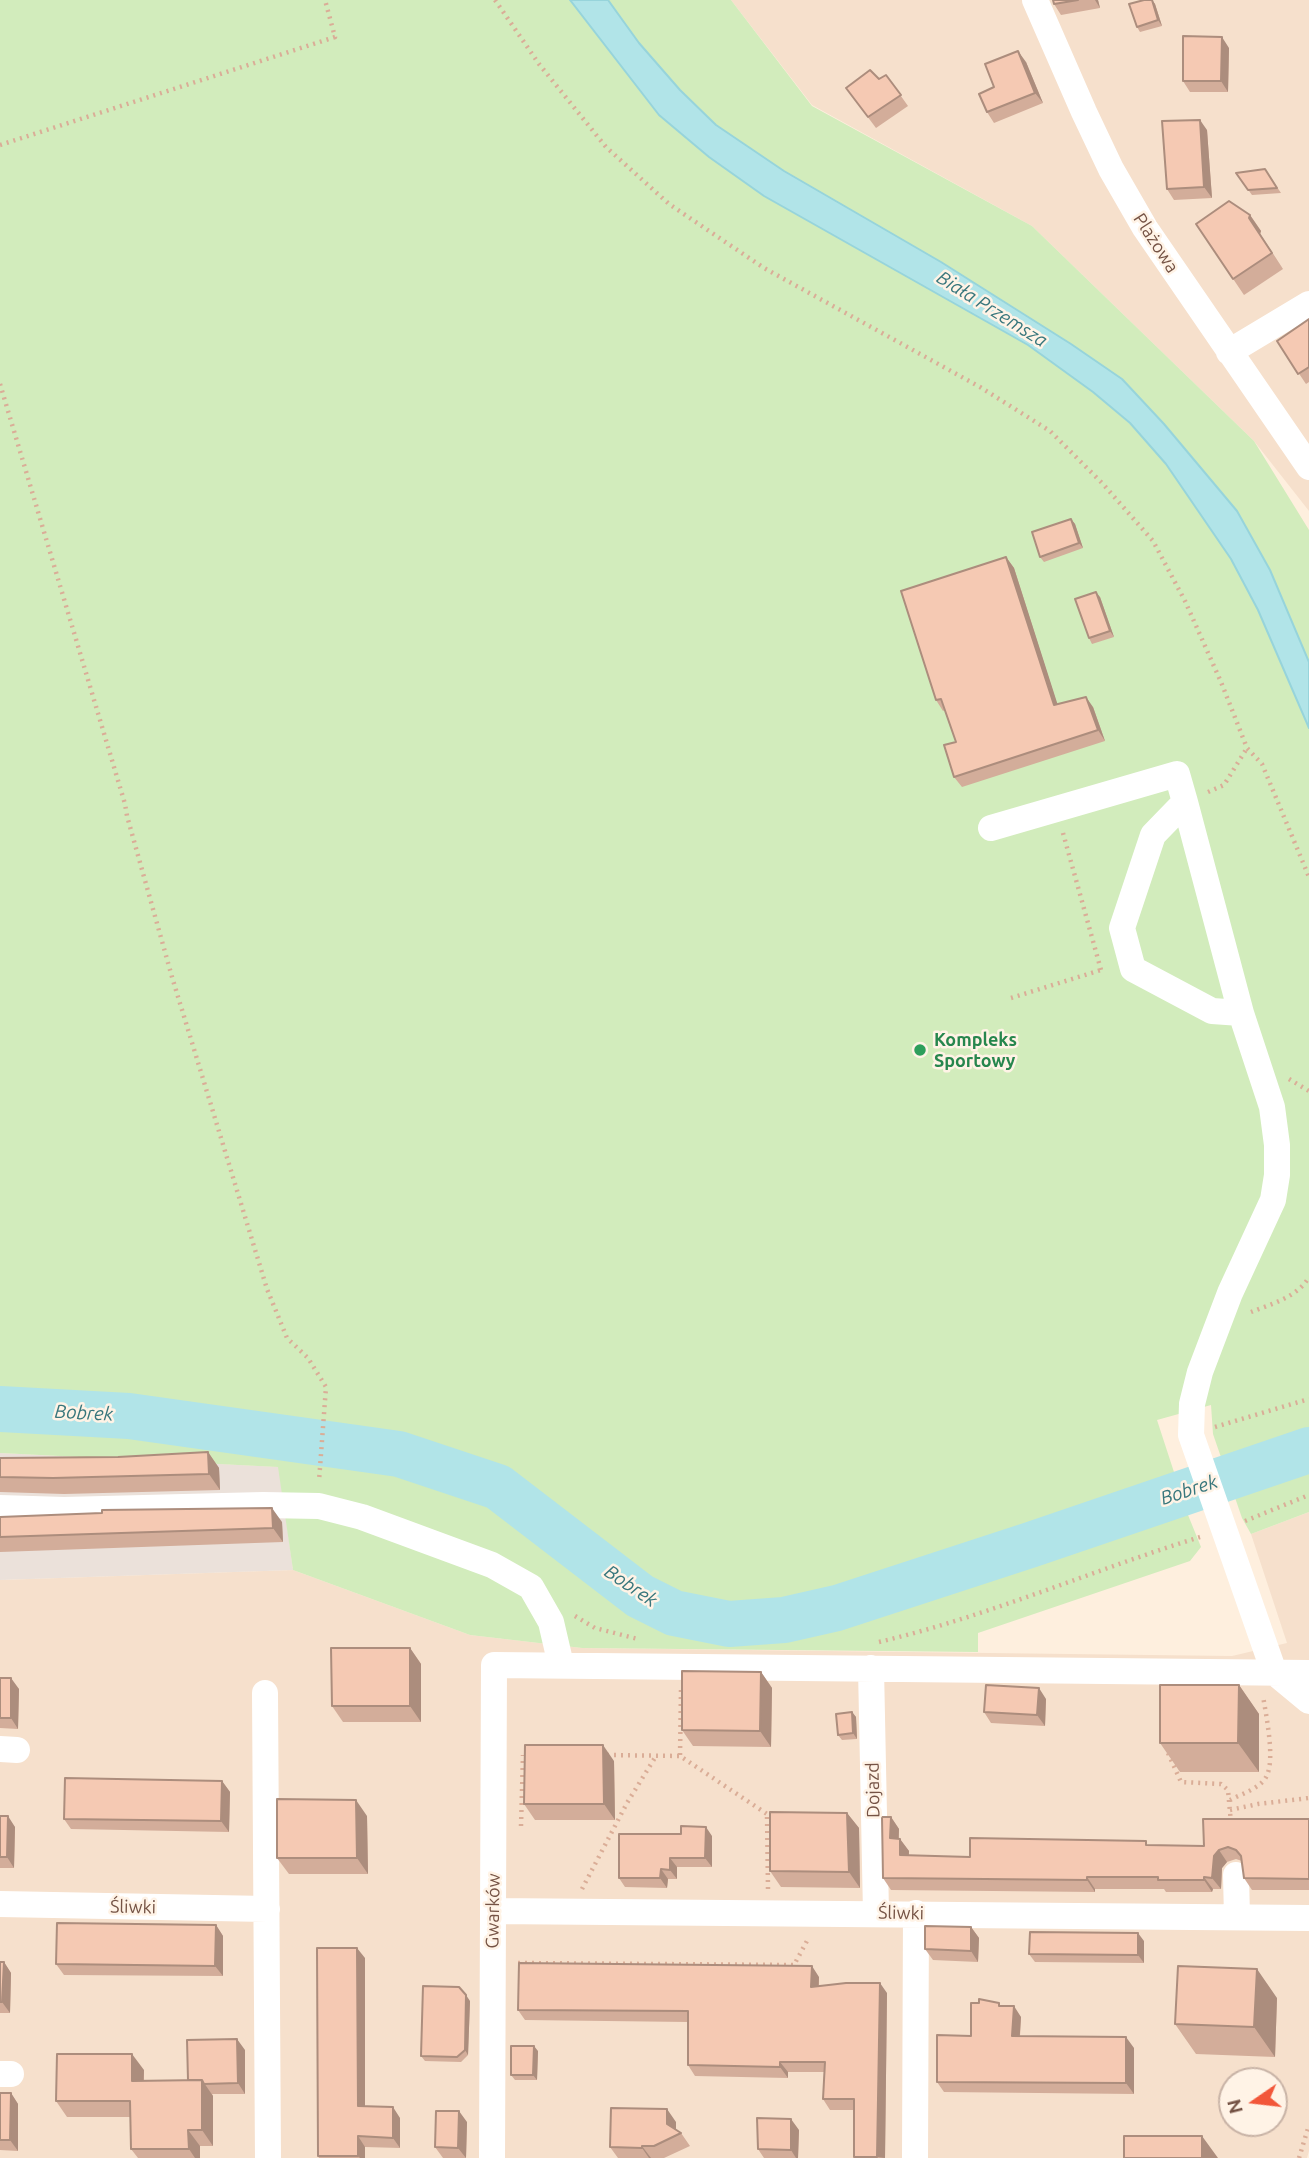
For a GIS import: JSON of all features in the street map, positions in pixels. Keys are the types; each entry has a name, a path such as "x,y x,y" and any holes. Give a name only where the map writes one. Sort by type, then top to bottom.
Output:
{"street":[{"name":"Plażowa","path":"1035,0 1111,169 1145,228 1309,467"},
{"path":"1230,352 1309,304"},
{"path":"991,828 1177,774 1241,1013 1272,1107 1278,1145 1273,1200 1230,1293 1200,1372 1192,1404 1191,1435 1223,1529 1266,1672 1309,1701"},
{"path":"1185,802 1153,835 1122,929 1133,969 1212,1011 1241,1013"},
{"path":"0,1508 64,1510 291,1505 319,1506 362,1517 492,1566 531,1587 551,1622 561,1665 682,1667 873,1655 1309,1673"},
{"name":"Dojazd","path":"873,1655 876,1913"},
{"name":"Gwarków","path":"492,2158 494,1665 561,1665"},
{"path":"265,1693 268,2158"},
{"path":"1236,1875 1237,1917"},
{"name":"Śliwki","path":"0,1904 267,1909"},
{"name":"Śliwki","path":"493,1911 1309,1918"},
{"path":"915,2158 916,1913"}],"path":[{"path":"0,145 335,37 326,0"},
{"path":"495,0 539,64 606,147 669,204 764,268 980,387 1050,431 1103,484 1153,541 1190,613 1247,748 1262,764 1309,877"},
{"path":"0,384 125,804 172,976 267,1289 287,1338 308,1359 326,1387 318,1475"},
{"path":"1185,802 1224,785 1247,748"},
{"path":"1056,809 1101,970"},
{"path":"1011,998 1101,970 1133,969"},
{"path":"1220,1319 1231,1320 1271,1304 1301,1287 1309,1277"},
{"path":"1191,1435 1309,1399"},
{"path":"873,1655 928,1630 1223,1529 1309,1495"},
{"path":"574,1614 595,1628 646,1641"},
{"path":"680,1756 682,1667"},
{"path":"1230,1800 1257,1786 1267,1776 1270,1757 1266,1672"},
{"path":"1166,1748 1181,1782 1221,1784 1228,1790 1231,1823"},
{"path":"494,1755 536,1755"},
{"path":"603,1755 680,1756 767,1814 780,1814"},
{"path":"576,1901 627,1803 657,1756"},
{"path":"1230,1810 1309,1798"},
{"path":"767,1814 768,1901"},
{"path":"1299,2158 1309,2125"}],"shaded area":[{"path":"731,0 1309,0 1309,511 1254,441 1032,226 812,105"},
{"path":"0,1453 279,1467 293,1570 0,1580"},
{"path":"1309,1512 1307,2158 0,2158 0,1580 293,1570 470,1635 582,1648 1232,1656 1287,1643 1251,1534"}],"green space":[{"path":"0,0 570,0 659,115 838,238 1028,345 1093,392 1129,423 1166,464 1231,559 1258,610 1309,728 1309,1440 1225,1469 1213,1434 1211,1405 1157,1420 1201,1547 1190,1561 978,1633 978,1652 582,1648 470,1635 293,1570 278,1467 0,1453"},
{"path":"608,0 731,0 812,106 1032,226 1254,441 1309,530 1309,662 1270,570 1197,464 1122,379 941,262 784,171 716,125 680,90 639,43"},
{"path":"1309,1460 1309,1512 1251,1534 1242,1518 1231,1486"}],"water":[{"name":"Biała Przemsza","path":"570,0 608,0 639,43 680,90 716,125 784,171 941,262 1122,379 1164,424 1237,511 1270,570 1309,662 1309,728 1258,610 1231,559 1166,464 1130,423 1093,392 1028,345 764,196 709,157 659,115"},
{"path":"1309,1440 1309,1460 1231,1486 1225,1469"}],"building":[{"path":"1053,0 1078,0 1054,4"},
{"path":"1152,0 1158,20 1137,27 1129,4"},
{"path":"1183,36 1222,37 1221,81 1183,81"},
{"path":"1018,51 1035,93 987,112 979,94 994,87 985,64"},
{"path":"870,70 879,79 886,75 901,95 868,117 846,88"},
{"path":"1200,120 1204,187 1167,189 1162,121"},
{"path":"1265,169 1277,188 1248,190 1236,173"},
{"path":"1229,201 1250,215 1249,218 1272,253 1233,279 1196,224"},
{"path":"1309,319 1309,367 1298,374 1277,341"},
{"path":"1071,519 1079,543 1040,557 1032,532"},
{"path":"1006,557 1054,705 1086,697 1098,730 954,777 944,745 956,742 941,699 936,700 901,591"},
{"path":"1096,592 1110,631 1089,638 1075,599"},
{"path":"208,1452 209,1474 0,1477 0,1458 118,1457"},
{"path":"272,1508 273,1528 0,1537 0,1517 102,1513 102,1510"},
{"path":"331,1648 410,1648 410,1706 332,1706"},
{"path":"682,1671 761,1672 760,1731 682,1730"},
{"path":"0,1678 11,1678 11,1718 0,1718"},
{"path":"986,1685 1039,1688 1037,1715 984,1712"},
{"path":"1160,1685 1239,1685 1238,1743 1160,1743"},
{"path":"852,1712 853,1733 838,1735 836,1714"},
{"path":"525,1745 603,1745 604,1804 524,1804"},
{"path":"65,1778 222,1781 221,1821 64,1819"},
{"path":"277,1799 356,1800 357,1858 277,1858"},
{"path":"770,1812 847,1813 849,1872 770,1871"},
{"path":"0,1816 8,1816 7,1857 0,1857"},
{"path":"882,1817 891,1817 890,1838 900,1839 900,1855 970,1857 970,1838 1146,1841 1146,1845 1204,1846 1203,1819 1309,1819 1309,1879 1244,1878 1241,1856 1228,1847 1219,1850 1214,1856 1212,1878 1204,1877 1204,1880 1158,1880 1158,1877 1087,1877 1087,1880 883,1878"},
{"path":"681,1826 706,1827 705,1858 670,1858 670,1870 661,1869 660,1878 619,1878 619,1834 681,1834"},
{"path":"57,1923 216,1925 215,1966 56,1964"},
{"path":"925,1926 971,1927 971,1951 925,1949"},
{"path":"1030,1932 1138,1933 1138,1955 1029,1954"},
{"path":"317,1948 357,1948 358,2106 393,2107 393,2138 358,2136 358,2156 318,2156"},
{"path":"0,1962 4,1962 2,2002 0,2002"},
{"path":"519,1963 812,1966 811,1987 880,1983 877,2157 854,2157 854,2099 823,2099 825,2062 780,2062 780,2067 688,2065 688,2011 518,2010"},
{"path":"1178,1966 1257,1969 1254,2027 1175,2024"},
{"path":"423,1986 459,1987 466,1995 465,2050 457,2057 421,2056"},
{"path":"979,1999 999,2003 999,2006 1014,2006 1012,2036 1126,2037 1126,2083 937,2082 937,2035 971,2036 971,2003 979,2003"},
{"path":"237,2039 238,2083 204,2084 202,2080 188,2080 187,2040"},
{"path":"511,2046 534,2046 533,2075 511,2075"},
{"path":"57,2054 132,2054 132,2081 202,2080 202,2130 188,2130 189,2149 131,2149 130,2101 56,2101"},
{"path":"0,2093 11,2093 10,2140 0,2140"},
{"path":"611,2108 667,2109 667,2124 681,2133 654,2146 610,2147"},
{"path":"436,2111 459,2111 458,2148 435,2147"},
{"path":"757,2118 791,2119 791,2150 758,2149"},
{"path":"1124,2136 1202,2136 1202,2158 1124,2158"}],"waterway":[{"name":"Bobrek","path":"0,1409 129,1416 399,1454 498,1487 640,1596 674,1613 729,1624 784,1620 837,1608 1309,1450"}],"place":[{"name":"Kompleks Sportowy","path":"920,1050"}]}
